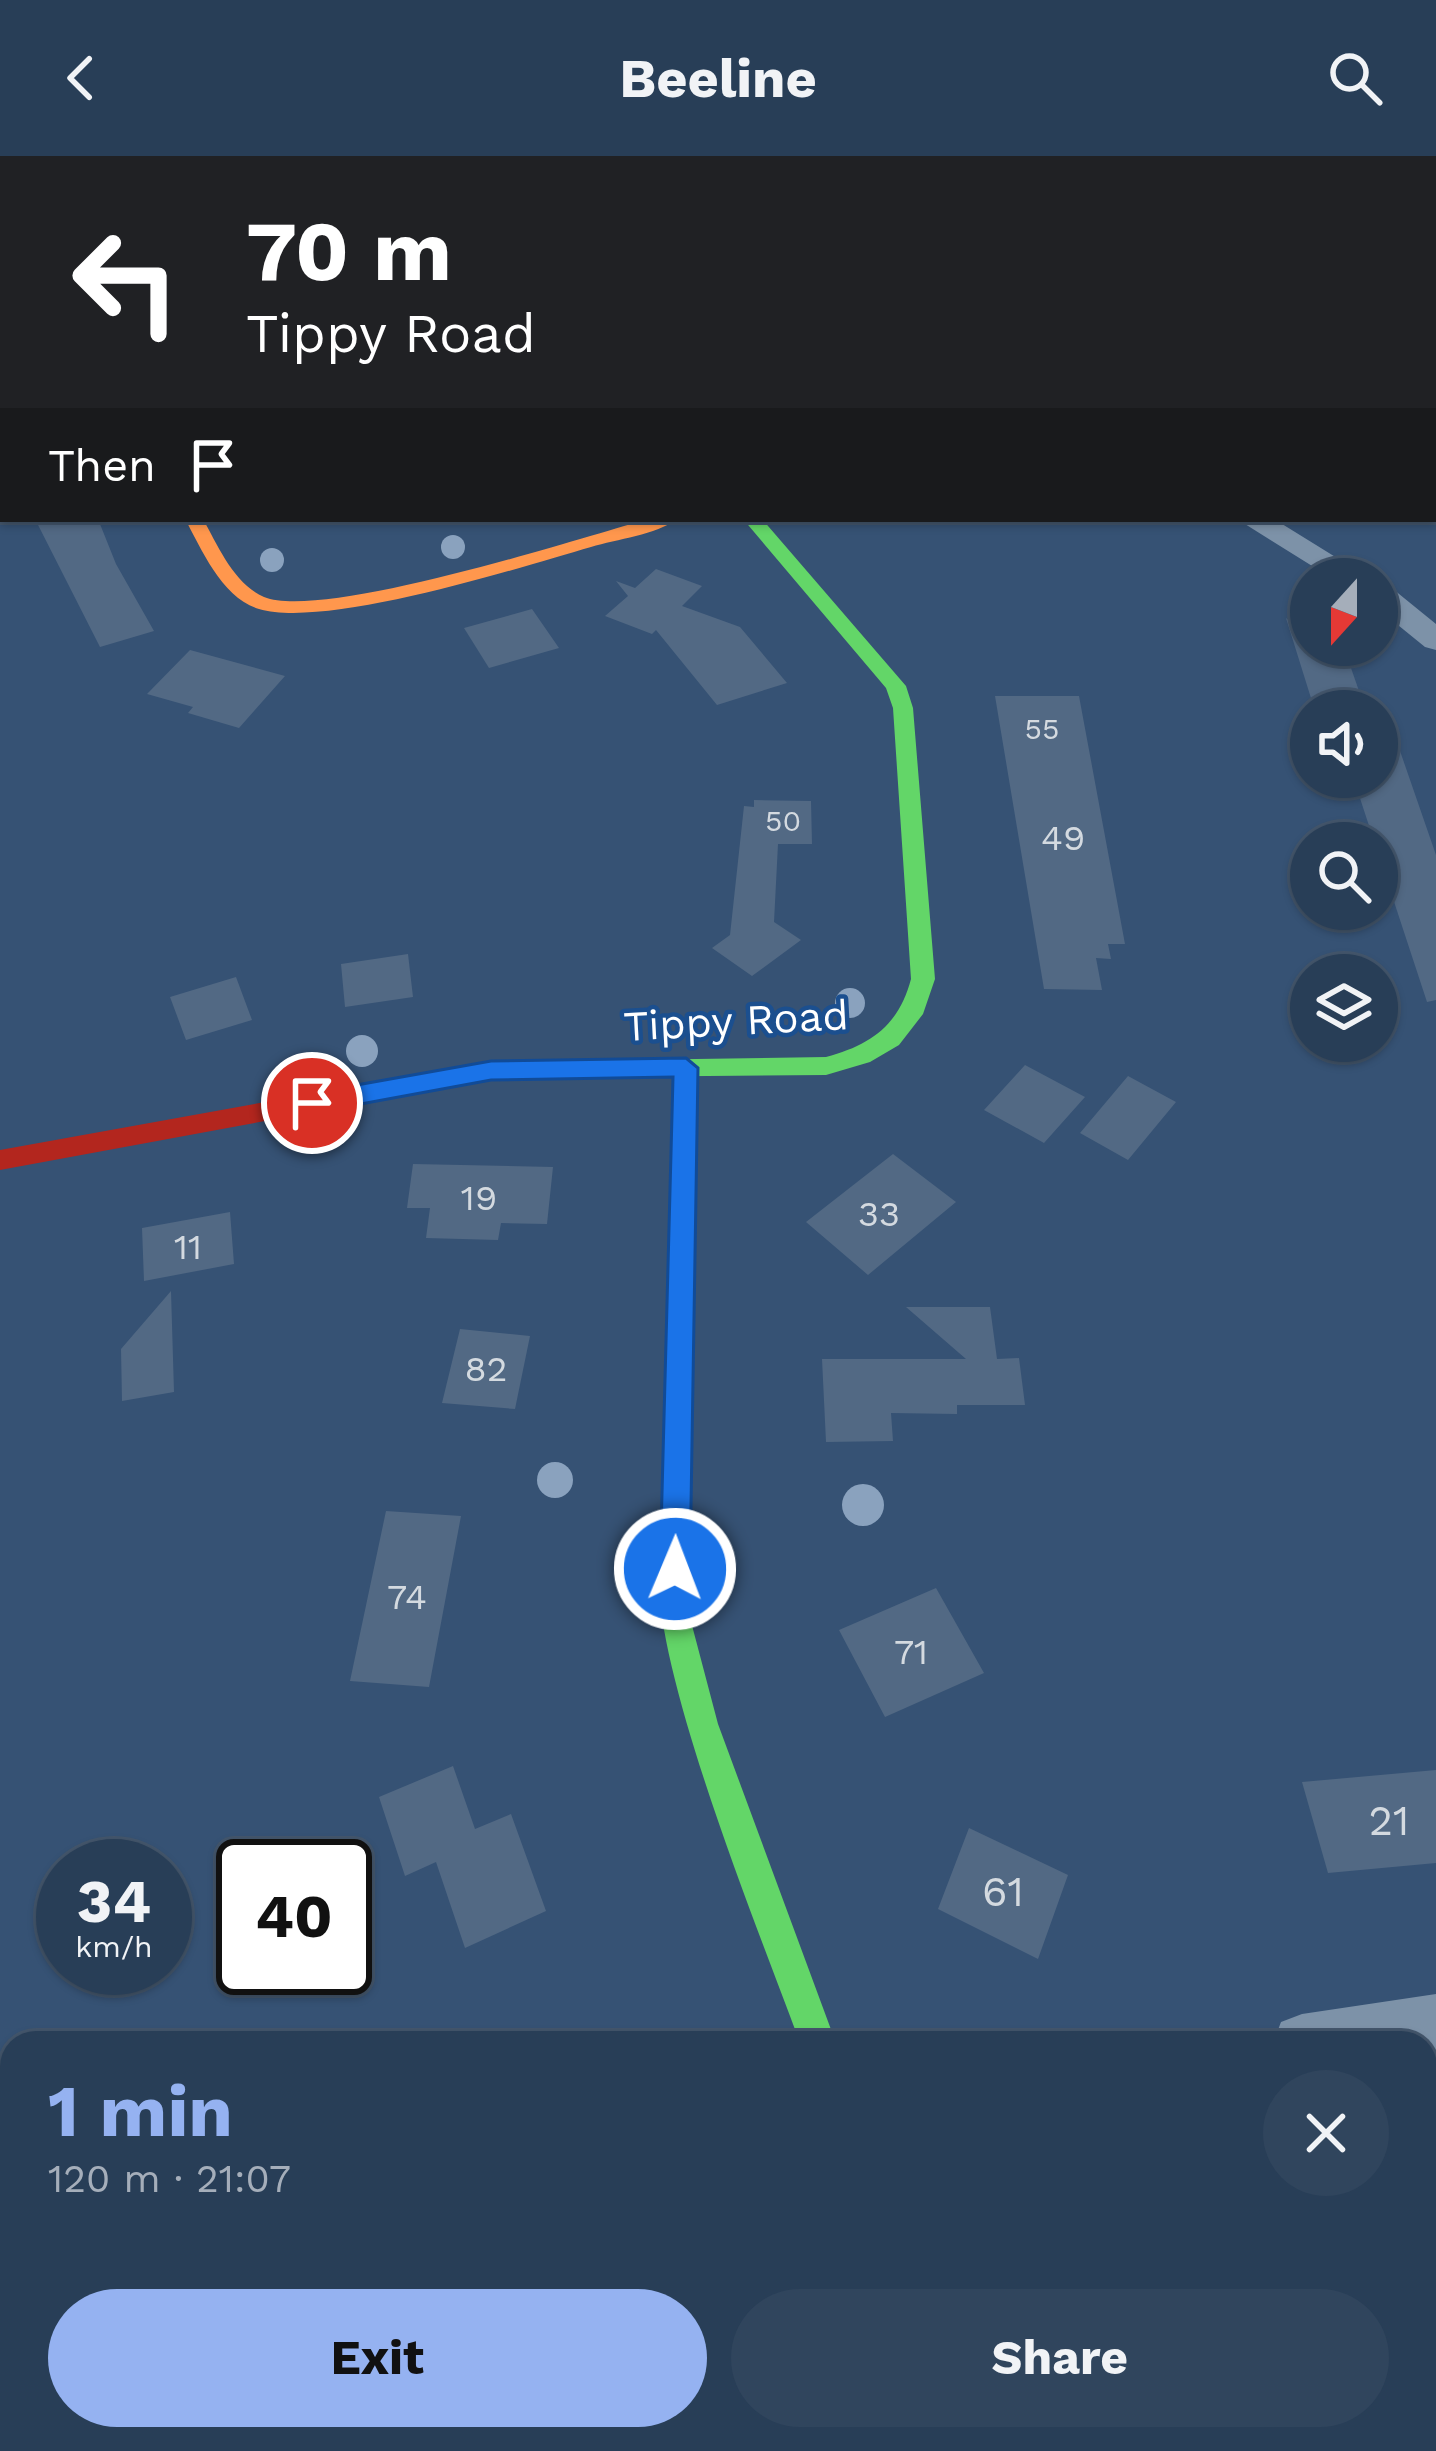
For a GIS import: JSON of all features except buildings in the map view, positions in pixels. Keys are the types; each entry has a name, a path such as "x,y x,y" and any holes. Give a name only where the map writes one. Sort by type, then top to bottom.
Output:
{"street":[{"path":"196,522 243,596 265,605 308,610 657,522"},
{"name":"Tippy Road","path":"0,1160 491,1070 826,1066 866,1058 913,1022 921,1001 903,708 896,686 755,522"},
{"path":"1257,522 1319,558"},
{"path":"1398,609 1436,640"},
{"path":"686,1068 674,1614 687,1678 731,1811 814,2031"},
{"path":"1382,2031 1436,2023"}],"traffic: fast":[{"path":"487,1071 826,1066 877,1048 911,1014 923,979 903,708 896,686 755,522"},
{"path":"675,1550 674,1614 702,1724 814,2031"}],"traffic: slow":[{"path":"196,522 240,589 263,604 293,608 396,592 657,522"},
{"path":"675,1550 685,1068"}],"traffic: jam":[{"path":"0,1160 487,1071"}],"route":[{"path":"312,1103 491,1070 686,1068 675,1569"}]}
